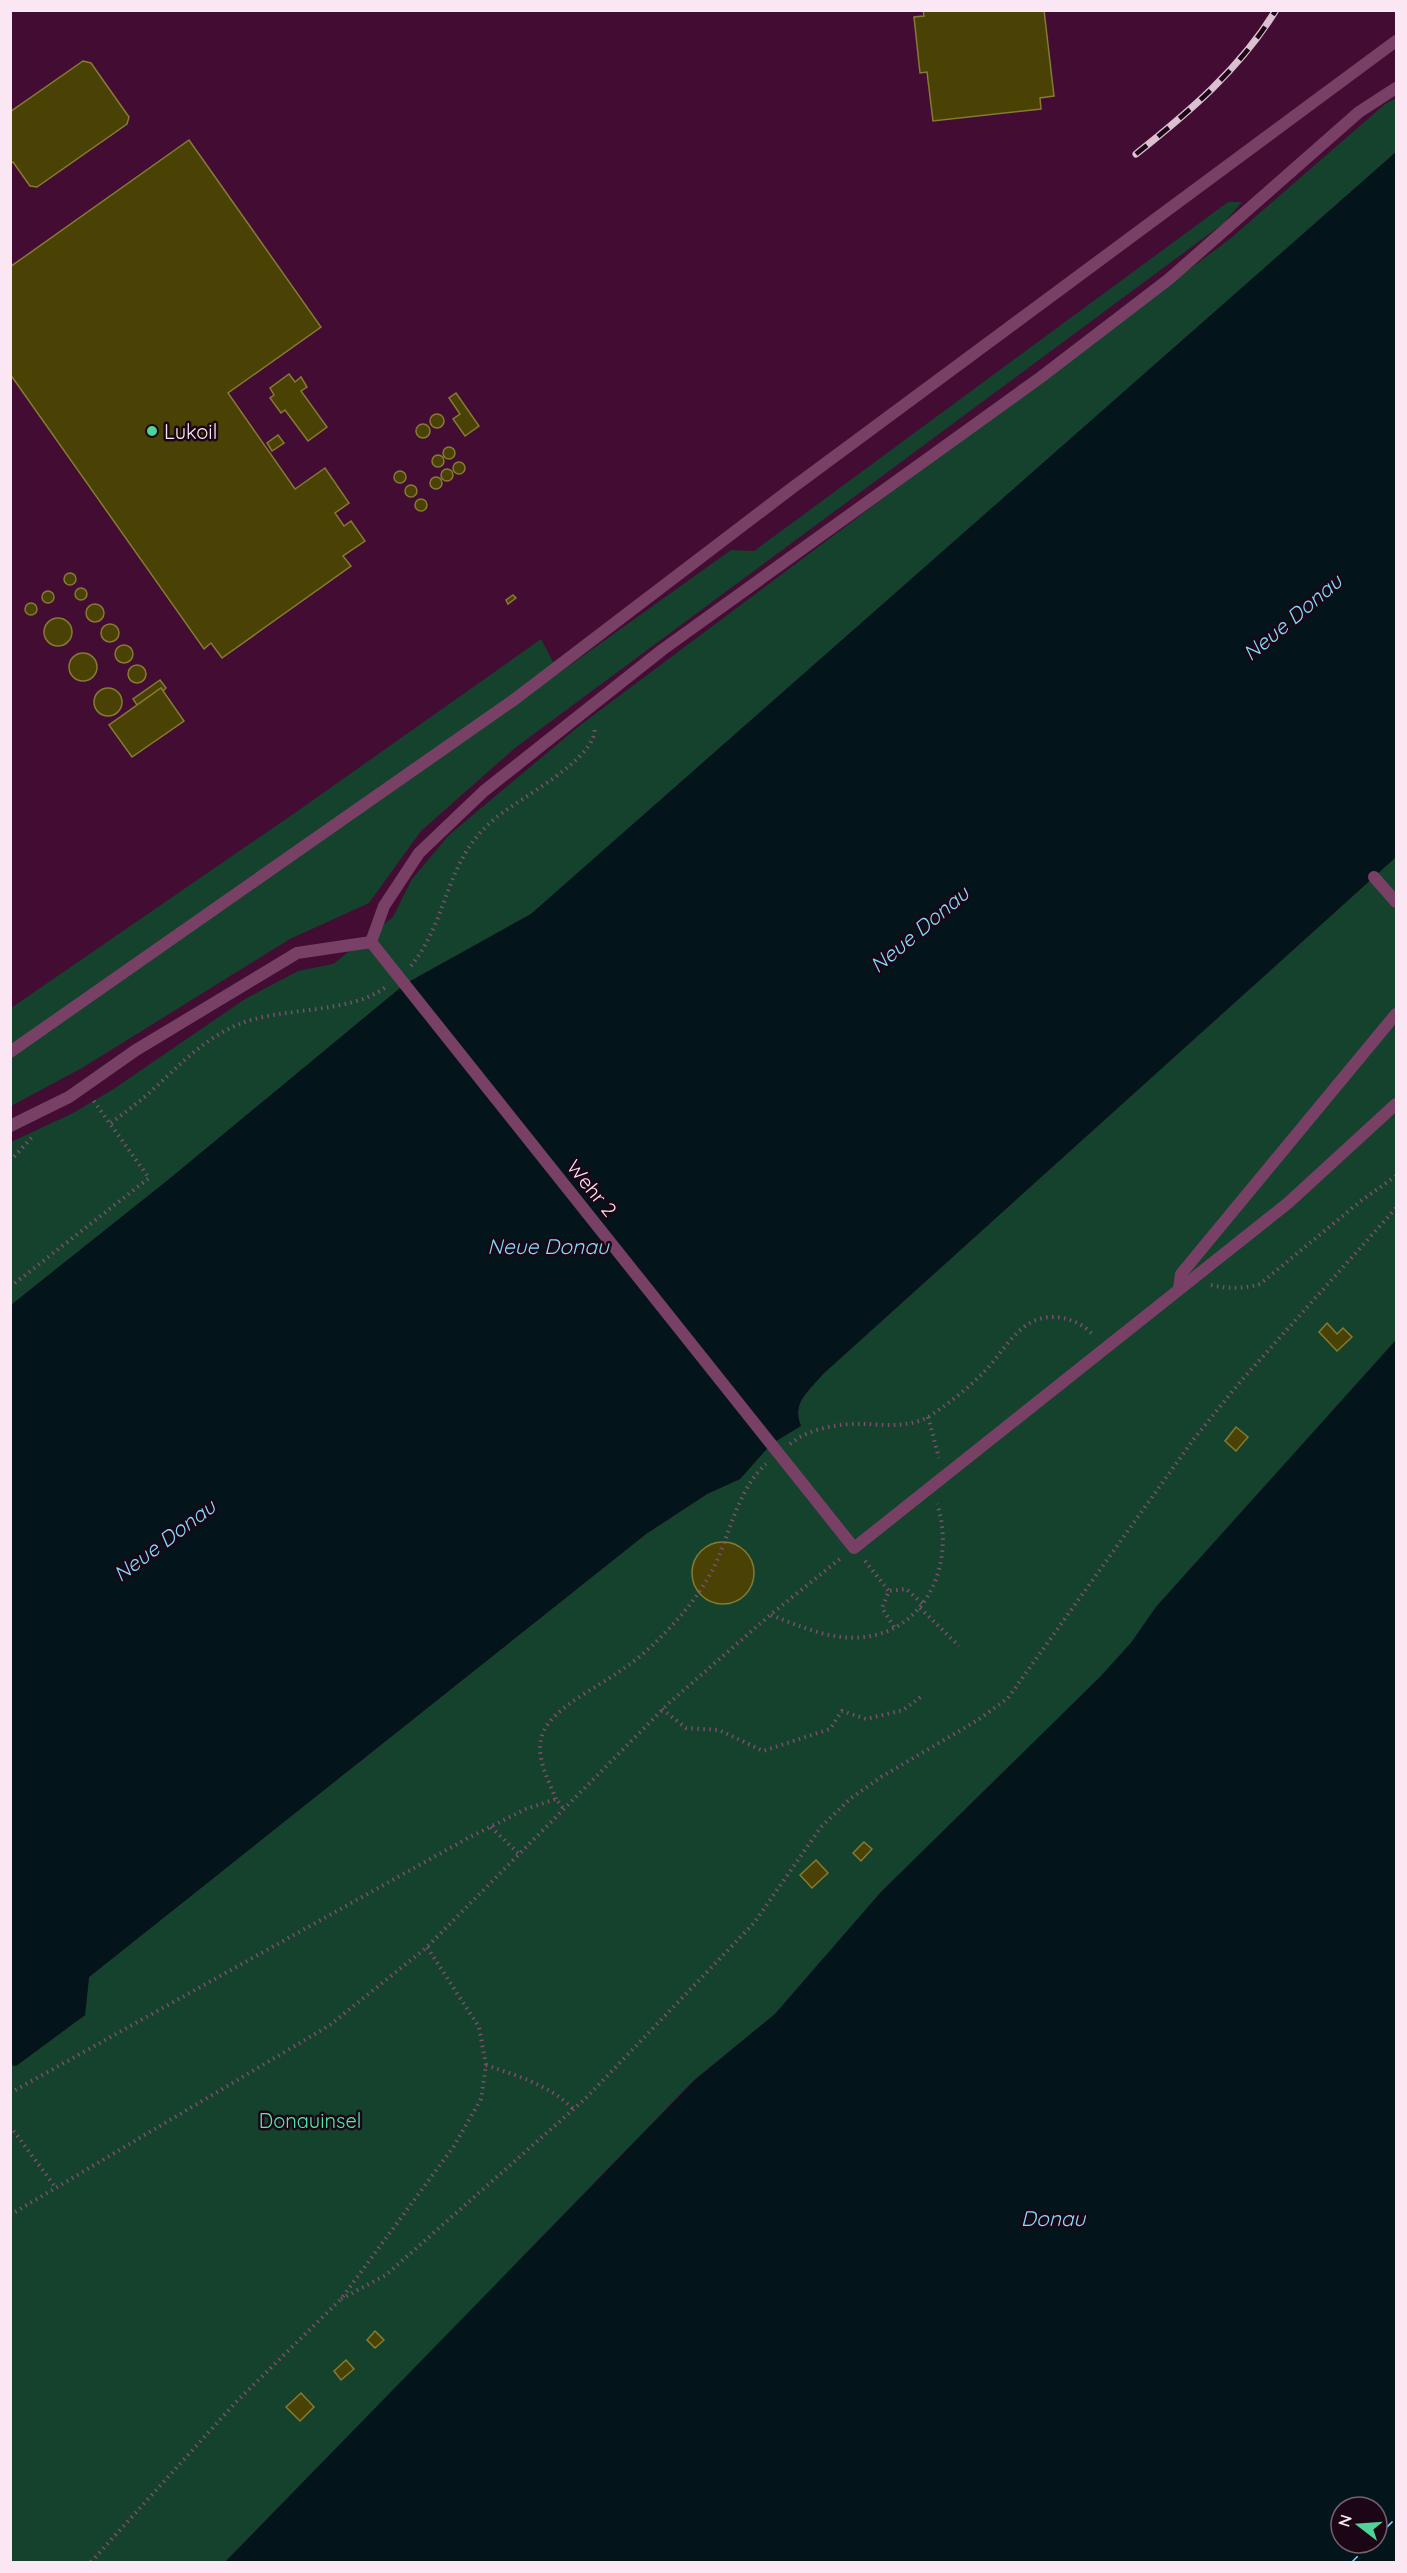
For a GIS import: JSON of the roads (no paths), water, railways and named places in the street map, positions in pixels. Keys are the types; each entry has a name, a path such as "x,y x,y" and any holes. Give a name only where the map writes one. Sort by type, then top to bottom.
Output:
{"lane":[{"path":"10,1052 515,699 792,488 1396,41"},
{"path":"10,1126 69,1097 136,1050 297,953 371,942 384,906 419,853 484,791 662,650 1031,384 1169,279 1359,112 1396,88"},
{"path":"1374,877 1396,902"},
{"name":"Wehr 2","path":"371,942 854,1548 1179,1288"},
{"path":"1179,1288 1181,1274 1188,1265 1396,1014"},
{"path":"1179,1288 1288,1203 1396,1104"}],"water":[{"name":"Neue Donau","path":"1396,152 1396,857 823,1374 800,1404 798,1418 801,1426 771,1444 740,1479 707,1494 646,1534 89,1977 85,2015 16,2066 11,2065 11,1305 168,1180 405,984 531,914"},
{"name":"Donau","path":"1396,1340 1396,2562 225,2562 695,2080 775,2014 881,1892 1100,1677 1131,1643 1156,1607"}],"railway":[{"path":"1136,154 1194,106 1230,70 1276,10"}],"place":[{"name":"Lukoil","path":"152,431"}],"park label":[{"name":"Donauinsel","path":"310,2120"}]}
